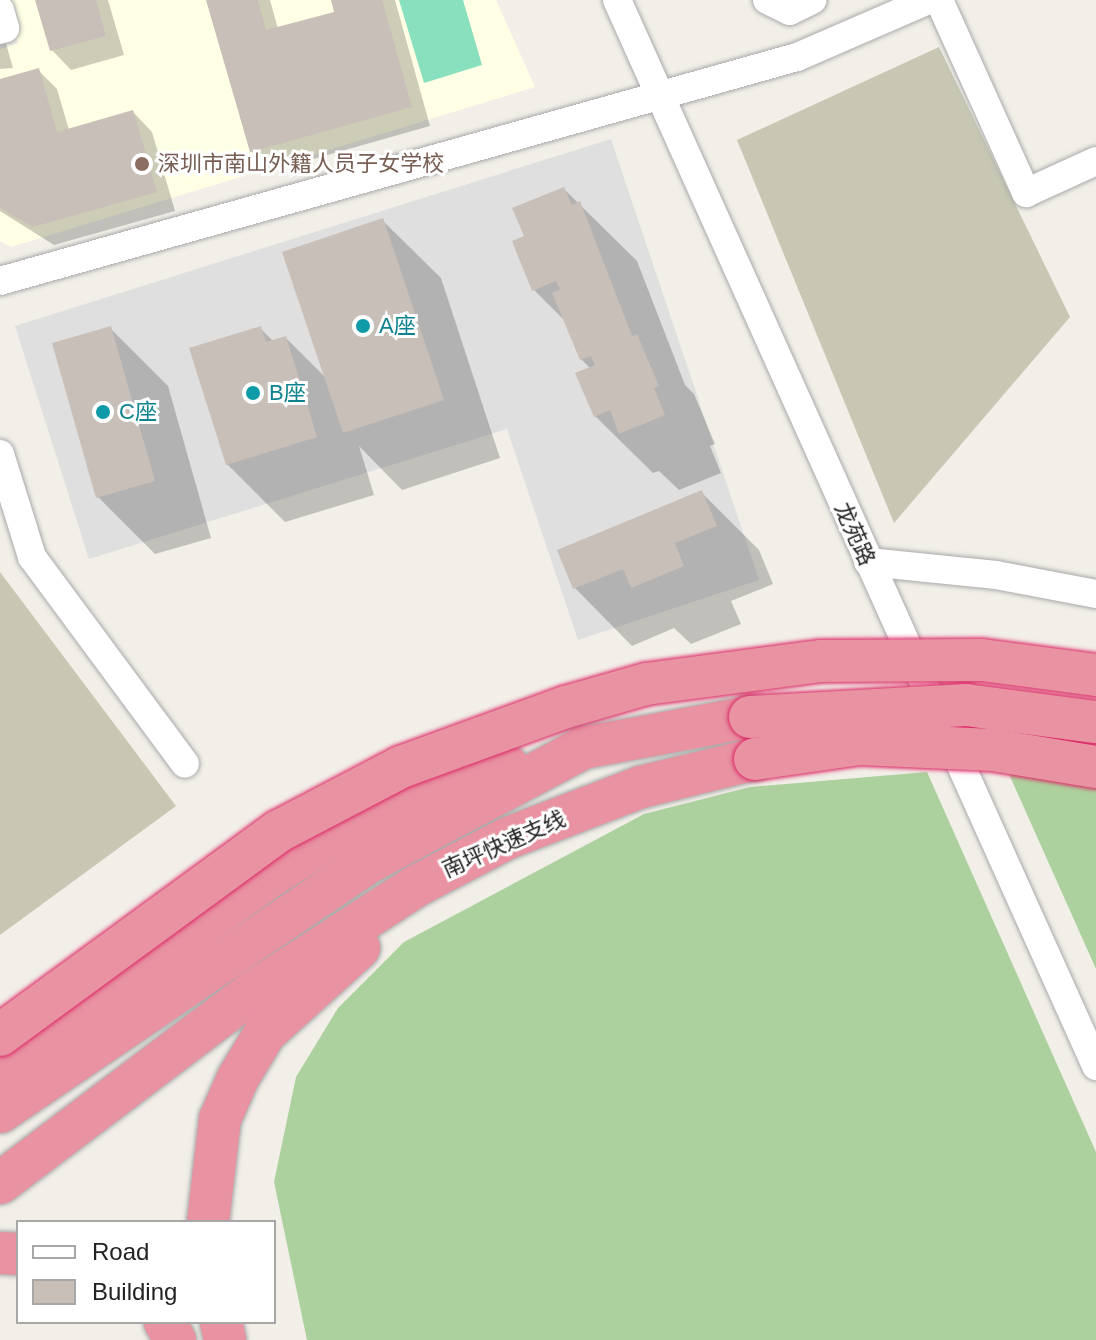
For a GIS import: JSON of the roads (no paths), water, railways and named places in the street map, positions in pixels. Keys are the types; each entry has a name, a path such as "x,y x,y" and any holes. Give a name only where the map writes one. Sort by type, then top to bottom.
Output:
{"highway":[{"path":"0,1035 279,831 401,767 566,707 646,684 821,661 982,660 1096,675"},
{"name":"南坪快速支线","path":"0,1112 369,862 583,748 750,717 966,705 1096,722"},
{"name":"南坪快速支线","path":"0,1183 327,941 508,838 641,787 755,759 860,744 993,750 1096,767"},
{"path":"0,1068 277,872 342,831 409,799 512,764 583,748"},
{"path":"208,1220 220,1119 265,1033 351,954 508,838"}],"street":[{"name":"龙苑路","path":"617,0 1096,1066"},
{"path":"767,0 790,11 813,0"},
{"path":"0,281 797,57 929,0"},
{"path":"939,0 1026,193 1096,161"},
{"path":"0,10 5,28 0,30"},
{"path":"0,454 24,536 42,575 185,764"},
{"path":"868,562 996,575 1096,594"}],"place":[{"name":"深圳市南山外籍人员子女学校","path":"142,164"},
{"name":"A座","path":"363,326"},
{"name":"B座","path":"253,393"},
{"name":"C座","path":"103,412"}]}
